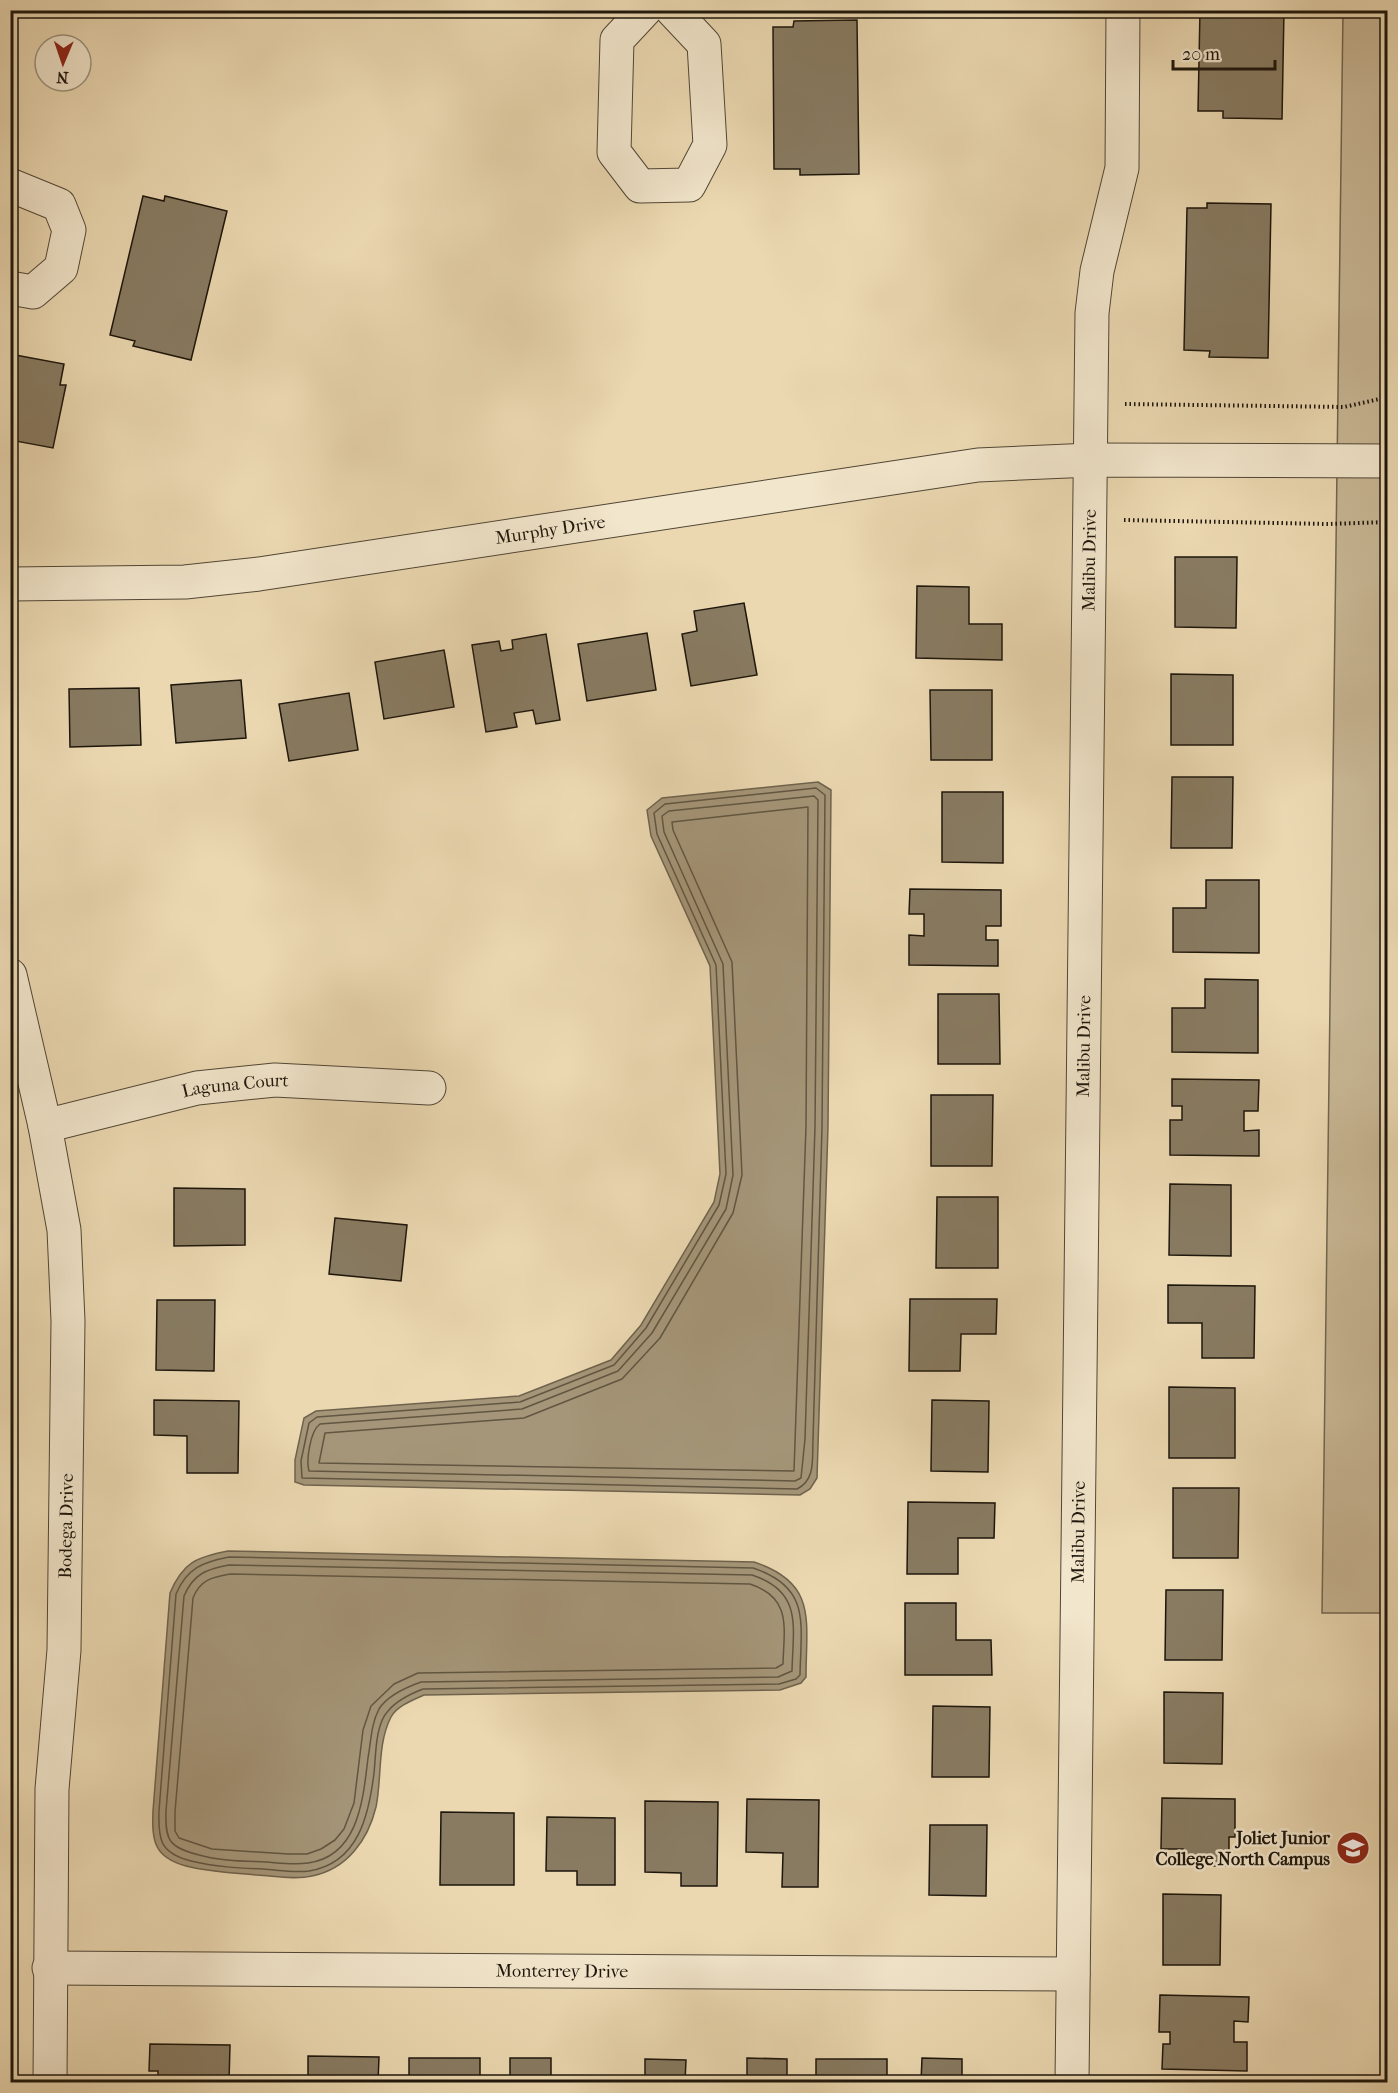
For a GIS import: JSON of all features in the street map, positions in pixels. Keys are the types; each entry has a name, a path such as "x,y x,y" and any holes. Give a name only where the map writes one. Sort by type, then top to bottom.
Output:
{"street":[{"path":"645,10 616,40 614,152 640,186 688,185 710,145 704,44 672,10"},
{"name":"Malibu Drive","path":"1072,2082 1092,314 1097,271 1122,168 1123,10"},
{"path":"10,185 59,206 69,230 61,268 33,292 10,288"},
{"name":"Murphy Drive","path":"10,584 185,582 259,574 978,465 1091,460 1388,461"},
{"name":"Bodega Drive","path":"10,975 45,1126 64,1230 68,1321 64,1650 52,1789 50,2082"},
{"name":"Laguna Court","path":"45,1126 198,1088 275,1080 429,1088"},
{"name":"Monterrey Drive","path":"49,1968 1073,1974"}],"path":[{"path":"1090,404 1344,407 1388,397"},
{"path":"1090,520 1328,524 1388,522"}],"shaded area":[{"path":"1387,10 1388,1613 1322,1613 1343,11"},
{"path":"10,1715 16,1715 11,1929 10,1929"}],"water":[{"path":"818,782 831,790 828,1127 817,1478 810,1489 800,1495 304,1485 295,1482 295,1460 304,1418 316,1411 519,1396 611,1360 641,1325 714,1202 720,1174 710,966 651,836 647,810 662,798"},
{"path":"228,1551 754,1562 775,1571 789,1581 799,1593 804,1606 806,1622 806,1677 801,1683 780,1690 424,1695 401,1707 391,1717 380,1762 376,1807 368,1831 346,1860 324,1872 299,1878 195,1868 167,1858 157,1846 153,1831 170,1593 180,1574 192,1563"}],"building":[{"path":"1200,10 1284,10 1282,119 1223,118 1223,111 1198,111"},
{"path":"857,20 859,174 800,175 800,169 774,169 773,27 793,27 794,21"},
{"path":"143,196 164,201 165,196 227,211 191,360 133,346 135,341 110,335"},
{"path":"1207,203 1271,204 1268,358 1209,357 1210,351 1184,350 1187,208 1207,208"},
{"path":"10,354 64,364 60,385 66,385 53,448 10,440"},
{"path":"1175,557 1237,557 1236,628 1175,627"},
{"path":"917,586 969,587 969,624 1002,624 1002,660 916,658"},
{"path":"744,603 757,675 691,686 682,634 697,631 694,611"},
{"path":"647,633 656,690 587,701 578,644"},
{"path":"546,634 560,720 536,724 533,710 514,713 517,727 486,732 472,645 499,641 501,651 513,649 512,640"},
{"path":"444,650 454,707 384,719 375,662"},
{"path":"1171,674 1233,675 1233,745 1171,745"},
{"path":"241,680 246,738 176,743 171,685"},
{"path":"139,688 141,745 70,747 69,689"},
{"path":"930,690 992,690 992,760 931,760"},
{"path":"349,693 358,750 289,761 279,704"},
{"path":"1172,777 1233,777 1232,848 1171,848"},
{"path":"942,792 1003,792 1003,863 942,862"},
{"path":"1206,880 1259,880 1259,953 1173,952 1173,908 1206,908"},
{"path":"910,889 1001,890 1001,926 986,926 986,940 998,940 998,966 909,965 909,935 924,936 924,914 909,914"},
{"path":"1205,979 1258,980 1258,1053 1172,1052 1172,1008 1205,1008"},
{"path":"938,994 999,994 1000,1064 938,1064"},
{"path":"1172,1079 1259,1080 1258,1111 1244,1111 1244,1131 1259,1130 1259,1156 1170,1155 1170,1120 1182,1120 1182,1106 1172,1106"},
{"path":"931,1095 993,1095 992,1166 931,1166"},
{"path":"1170,1184 1231,1185 1231,1256 1169,1255"},
{"path":"174,1188 245,1189 245,1245 174,1246"},
{"path":"937,1197 998,1197 998,1268 936,1268"},
{"path":"335,1218 407,1225 401,1281 329,1274"},
{"path":"1168,1285 1255,1286 1254,1358 1202,1358 1202,1323 1168,1323"},
{"path":"910,1299 997,1299 996,1334 961,1334 960,1371 909,1371"},
{"path":"157,1300 215,1300 214,1371 156,1370"},
{"path":"1169,1387 1235,1388 1235,1458 1169,1458"},
{"path":"154,1400 239,1401 238,1473 187,1473 187,1436 154,1435"},
{"path":"932,1400 989,1401 988,1472 931,1471"},
{"path":"1173,1488 1239,1488 1238,1558 1173,1558"},
{"path":"908,1502 995,1503 994,1538 958,1538 958,1574 907,1574"},
{"path":"1166,1590 1223,1590 1222,1660 1165,1660"},
{"path":"905,1603 956,1603 956,1640 991,1640 992,1675 905,1675"},
{"path":"1164,1692 1223,1693 1222,1764 1164,1763"},
{"path":"933,1706 990,1707 989,1777 932,1777"},
{"path":"1162,1798 1235,1799 1235,1837 1229,1837 1229,1866 1183,1866 1183,1849 1161,1849"},
{"path":"747,1799 819,1800 818,1887 782,1887 783,1853 746,1852"},
{"path":"645,1801 718,1802 717,1886 681,1886 681,1873 645,1872"},
{"path":"441,1812 514,1813 514,1885 440,1885"},
{"path":"547,1817 615,1818 615,1885 577,1885 577,1871 546,1871"},
{"path":"930,1825 987,1825 986,1896 929,1895"},
{"path":"1163,1894 1221,1895 1220,1965 1163,1965"},
{"path":"1160,1995 1249,1997 1248,2022 1234,2021 1234,2042 1247,2042 1247,2071 1162,2069 1163,2044 1170,2044 1170,2032 1159,2032"},
{"path":"150,2044 230,2045 229,2082 158,2082 158,2071 149,2071"},
{"path":"308,2056 379,2057 378,2082 308,2082"},
{"path":"409,2058 480,2058 480,2082 409,2082"},
{"path":"510,2058 551,2058 551,2082 510,2082"},
{"path":"747,2058 787,2059 787,2082 747,2082"},
{"path":"922,2058 962,2059 962,2082 921,2082"},
{"path":"645,2059 686,2060 685,2082 645,2082"},
{"path":"816,2059 887,2059 887,2082 816,2082"}],"place":[{"name":"Joliet Junior College North Campus","path":"1353,1848"}]}
